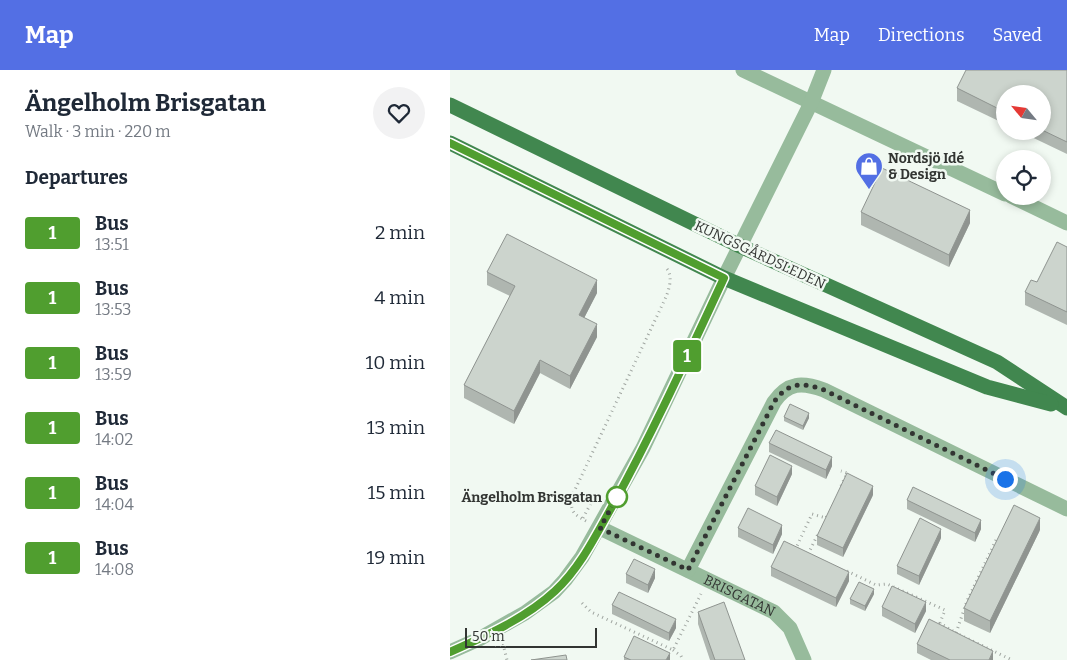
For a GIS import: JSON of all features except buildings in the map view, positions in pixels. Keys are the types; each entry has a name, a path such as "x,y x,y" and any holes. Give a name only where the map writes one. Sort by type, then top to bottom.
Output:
{"main road":[{"name":"KUNGSGÅRDSLEDEN","path":"450,105 740,246 996,362 1067,408"},
{"name":"KUNGSGÅRDSLEDEN","path":"450,143 724,278 987,387 1067,408"}],"street":[{"path":"743,70 996,190"},
{"path":"450,652 485,636 525,613 554,592 575,568 600,528 643,448 724,278 811,103 824,70"},
{"path":"1030,205 1067,223"},
{"path":"688,570 774,402 782,391 794,386 808,385 824,390 1067,509"},
{"name":"BRISGATAN","path":"600,528 765,607 781,617 790,628 804,660"}],"path":[{"path":"600,528 574,514 571,505 572,496 666,297 670,284 670,272 664,265"},
{"path":"839,491 847,473 841,470"},
{"path":"582,519 596,494"},
{"path":"822,525 830,509"},
{"path":"801,550 796,548 812,514 826,518"},
{"path":"816,557 807,553 819,532"},
{"path":"956,633 967,601 996,540"},
{"path":"846,571 876,585 887,584 945,610 940,623 956,633 1012,660"},
{"path":"673,650 705,587"},
{"path":"582,603 591,612 673,650 683,660"}],"bus line":[{"name":"1","path":"450,143 724,278 643,448 600,528 575,568 554,592 525,613 479,639 450,652"}],"place":[{"name":"Nordsjö Idé & Design","path":"869,190"},
{"name":"Ängelholm Brisgatan","path":"617,497"}],"route":[{"path":"617,497 600,528 688,570 774,402 782,391 788,387 801,385 824,390 1005,479"}]}
